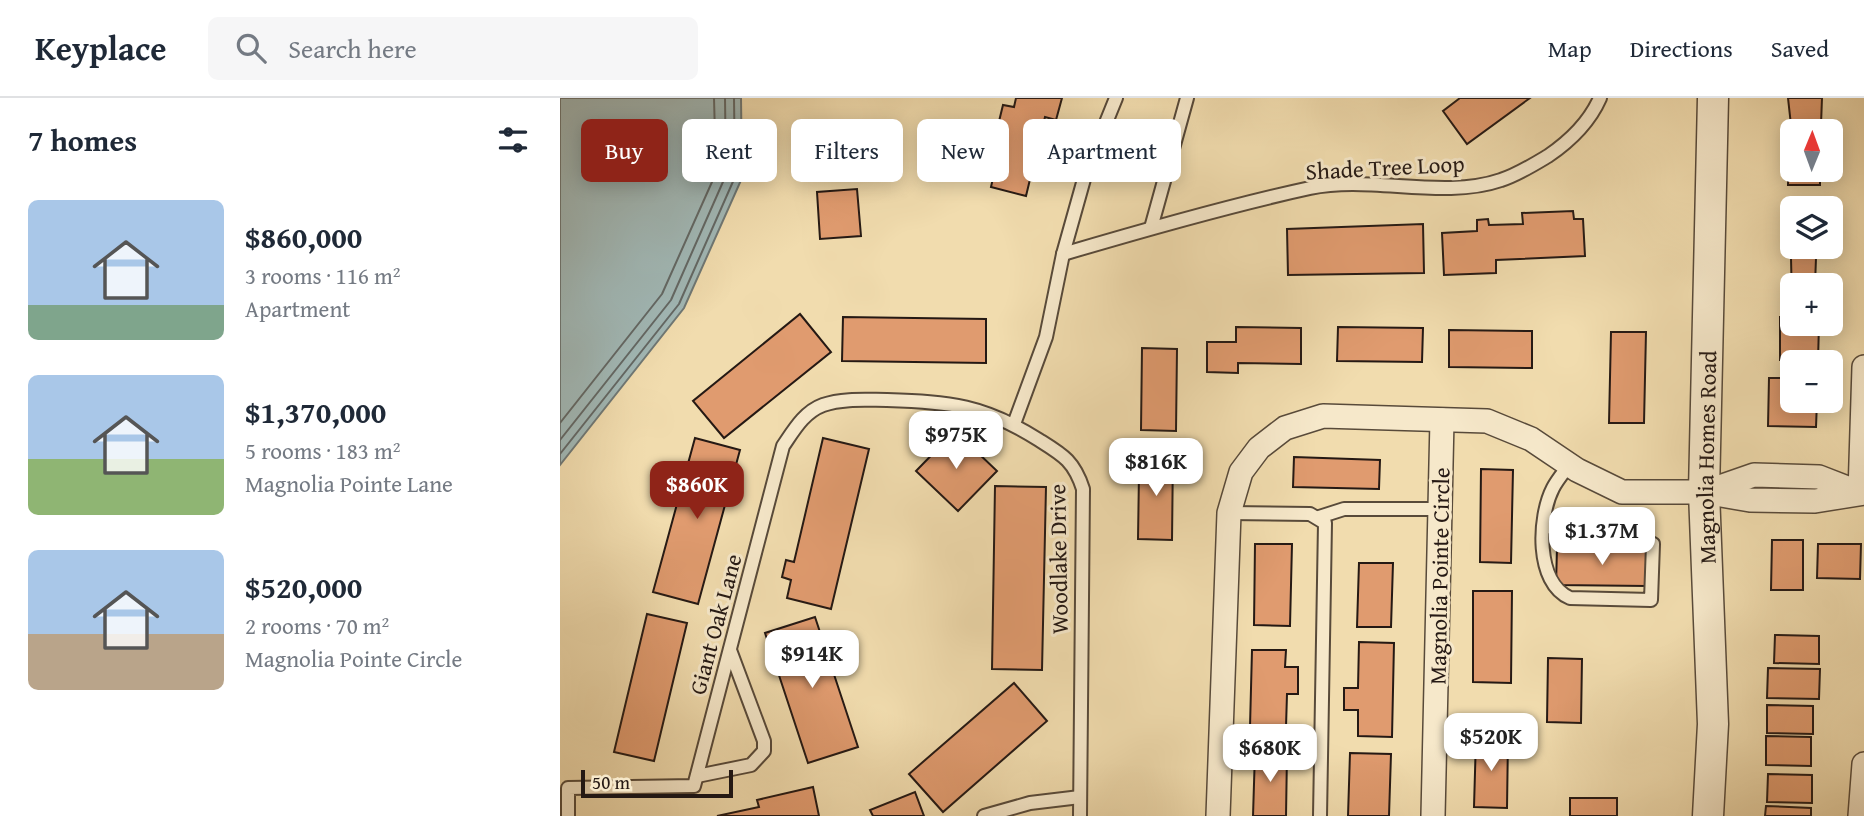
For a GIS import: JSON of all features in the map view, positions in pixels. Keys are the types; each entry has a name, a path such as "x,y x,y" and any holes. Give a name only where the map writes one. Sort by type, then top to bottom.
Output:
{"street":[{"name":"Magnolia Homes Road","path":"1708,816 1713,724 1704,492 1713,98"},
{"path":"1218,816 1229,513 1241,472 1259,448 1284,428 1323,416 1487,421 1531,439 1569,465 1622,492 1704,492 1754,475 1819,477 1862,493 1864,367"},
{"name":"Magnolia Pointe Circle","path":"1433,816 1443,420"},
{"path":"1860,816 1864,764"}],"lane":[{"path":"1014,424 1046,337 1063,254 1086,172 1116,98"},
{"path":"1151,228 1187,98"},
{"name":"Shade Tree Loop","path":"1063,254 1151,228 1312,188 1363,184 1457,186 1499,181 1532,166 1566,144 1593,114 1600,98"},
{"name":"Giant Oak Lane","path":"697,776 783,446 800,421 823,405 855,400 940,402 979,409 1014,424"},
{"name":"Woodlake Drive","path":"1014,424 1061,454 1076,468 1083,489 1080,816"},
{"path":"1545,527 1622,529 1653,544 1651,600 1570,598 1558,593 1543,564 1545,527 1552,488 1569,465"},
{"path":"1319,517 1344,509 1440,509"},
{"path":"1229,513 1310,514 1325,523 1320,816"},
{"path":"568,816 568,788 694,786 697,776 751,765 764,751 764,741 730,649"},
{"path":"984,816 1030,803 1080,797"}],"water":[{"path":"560,98 741,98 741,119 682,119 682,182 740,182 684,308 560,465"}],"building":[{"path":"1016,98 1062,98 1056,119 1023,119 1023,182 1029,182 1026,196 991,187 992,182 1009,182 1009,119 1000,119 1003,105 1014,107"},
{"path":"1460,98 1530,98 1467,144 1443,111"},
{"path":"1788,98 1822,98 1821,119 1790,119"},
{"path":"1788,182 1820,182 1820,185 1788,185"},
{"path":"857,189 861,236 820,239 817,192"},
{"path":"1573,211 1574,219 1583,219 1585,256 1496,260 1496,273 1444,275 1442,233 1477,231 1477,220 1488,219 1489,225 1523,224 1522,213"},
{"path":"1423,224 1424,273 1288,275 1287,229"},
{"path":"1791,259 1816,259 1815,273 1791,273"},
{"path":"800,314 831,352 724,438 693,401"},
{"path":"843,317 986,319 986,363 842,361"},
{"path":"1236,327 1301,328 1301,364 1238,363 1238,373 1207,372 1207,342 1236,342"},
{"path":"1338,327 1423,328 1422,362 1337,361"},
{"path":"1449,330 1532,331 1532,368 1449,367"},
{"path":"1611,332 1646,332 1644,423 1609,423"},
{"path":"1780,336 1819,336 1818,350 1780,350"},
{"path":"1142,348 1177,349 1176,431 1141,430"},
{"path":"1769,378 1780,378 1780,413 1817,413 1816,427 1768,426"},
{"path":"955,431 997,471 958,511 916,471"},
{"path":"695,438 740,450 698,604 653,592"},
{"path":"823,438 869,449 831,609 787,598 791,580 782,577 786,560 794,562"},
{"path":"1147,451 1173,452 1172,540 1138,539 1139,474 1146,474"},
{"path":"1294,457 1380,460 1379,489 1293,487"},
{"path":"1481,469 1513,470 1511,563 1480,562"},
{"path":"995,486 1046,487 1042,670 992,669"},
{"path":"1772,540 1803,540 1803,590 1771,590"},
{"path":"1255,544 1292,544 1290,626 1254,625"},
{"path":"1818,544 1861,544 1860,579 1817,578"},
{"path":"1557,548 1648,549 1647,586 1556,585"},
{"path":"1359,563 1393,563 1391,627 1357,627"},
{"path":"1473,591 1512,591 1511,683 1473,682"},
{"path":"647,614 687,623 654,761 614,752"},
{"path":"815,617 858,747 808,763 765,633"},
{"path":"1775,635 1819,636 1819,664 1774,663"},
{"path":"1359,642 1394,643 1392,737 1358,736 1358,710 1344,710 1344,688 1358,688"},
{"path":"1252,650 1286,650 1285,667 1298,667 1298,694 1287,694 1286,727 1250,727"},
{"path":"1548,658 1582,659 1581,723 1547,722"},
{"path":"1768,668 1820,669 1819,699 1767,698"},
{"path":"1014,683 1047,721 943,812 909,774"},
{"path":"1767,705 1813,706 1813,734 1767,733"},
{"path":"1766,736 1811,737 1811,766 1766,765"},
{"path":"1476,738 1508,738 1507,808 1474,807"},
{"path":"1255,752 1287,753 1286,816 1253,816"},
{"path":"1350,753 1391,754 1389,816 1348,816"},
{"path":"1768,774 1812,775 1812,803 1767,802"},
{"path":"813,787 819,816 717,816 759,807 757,800"},
{"path":"915,792 924,816 873,816 870,810"},
{"path":"1570,798 1617,798 1617,816 1570,816"},
{"path":"1766,806 1811,808 1811,816 1765,816"}]}
